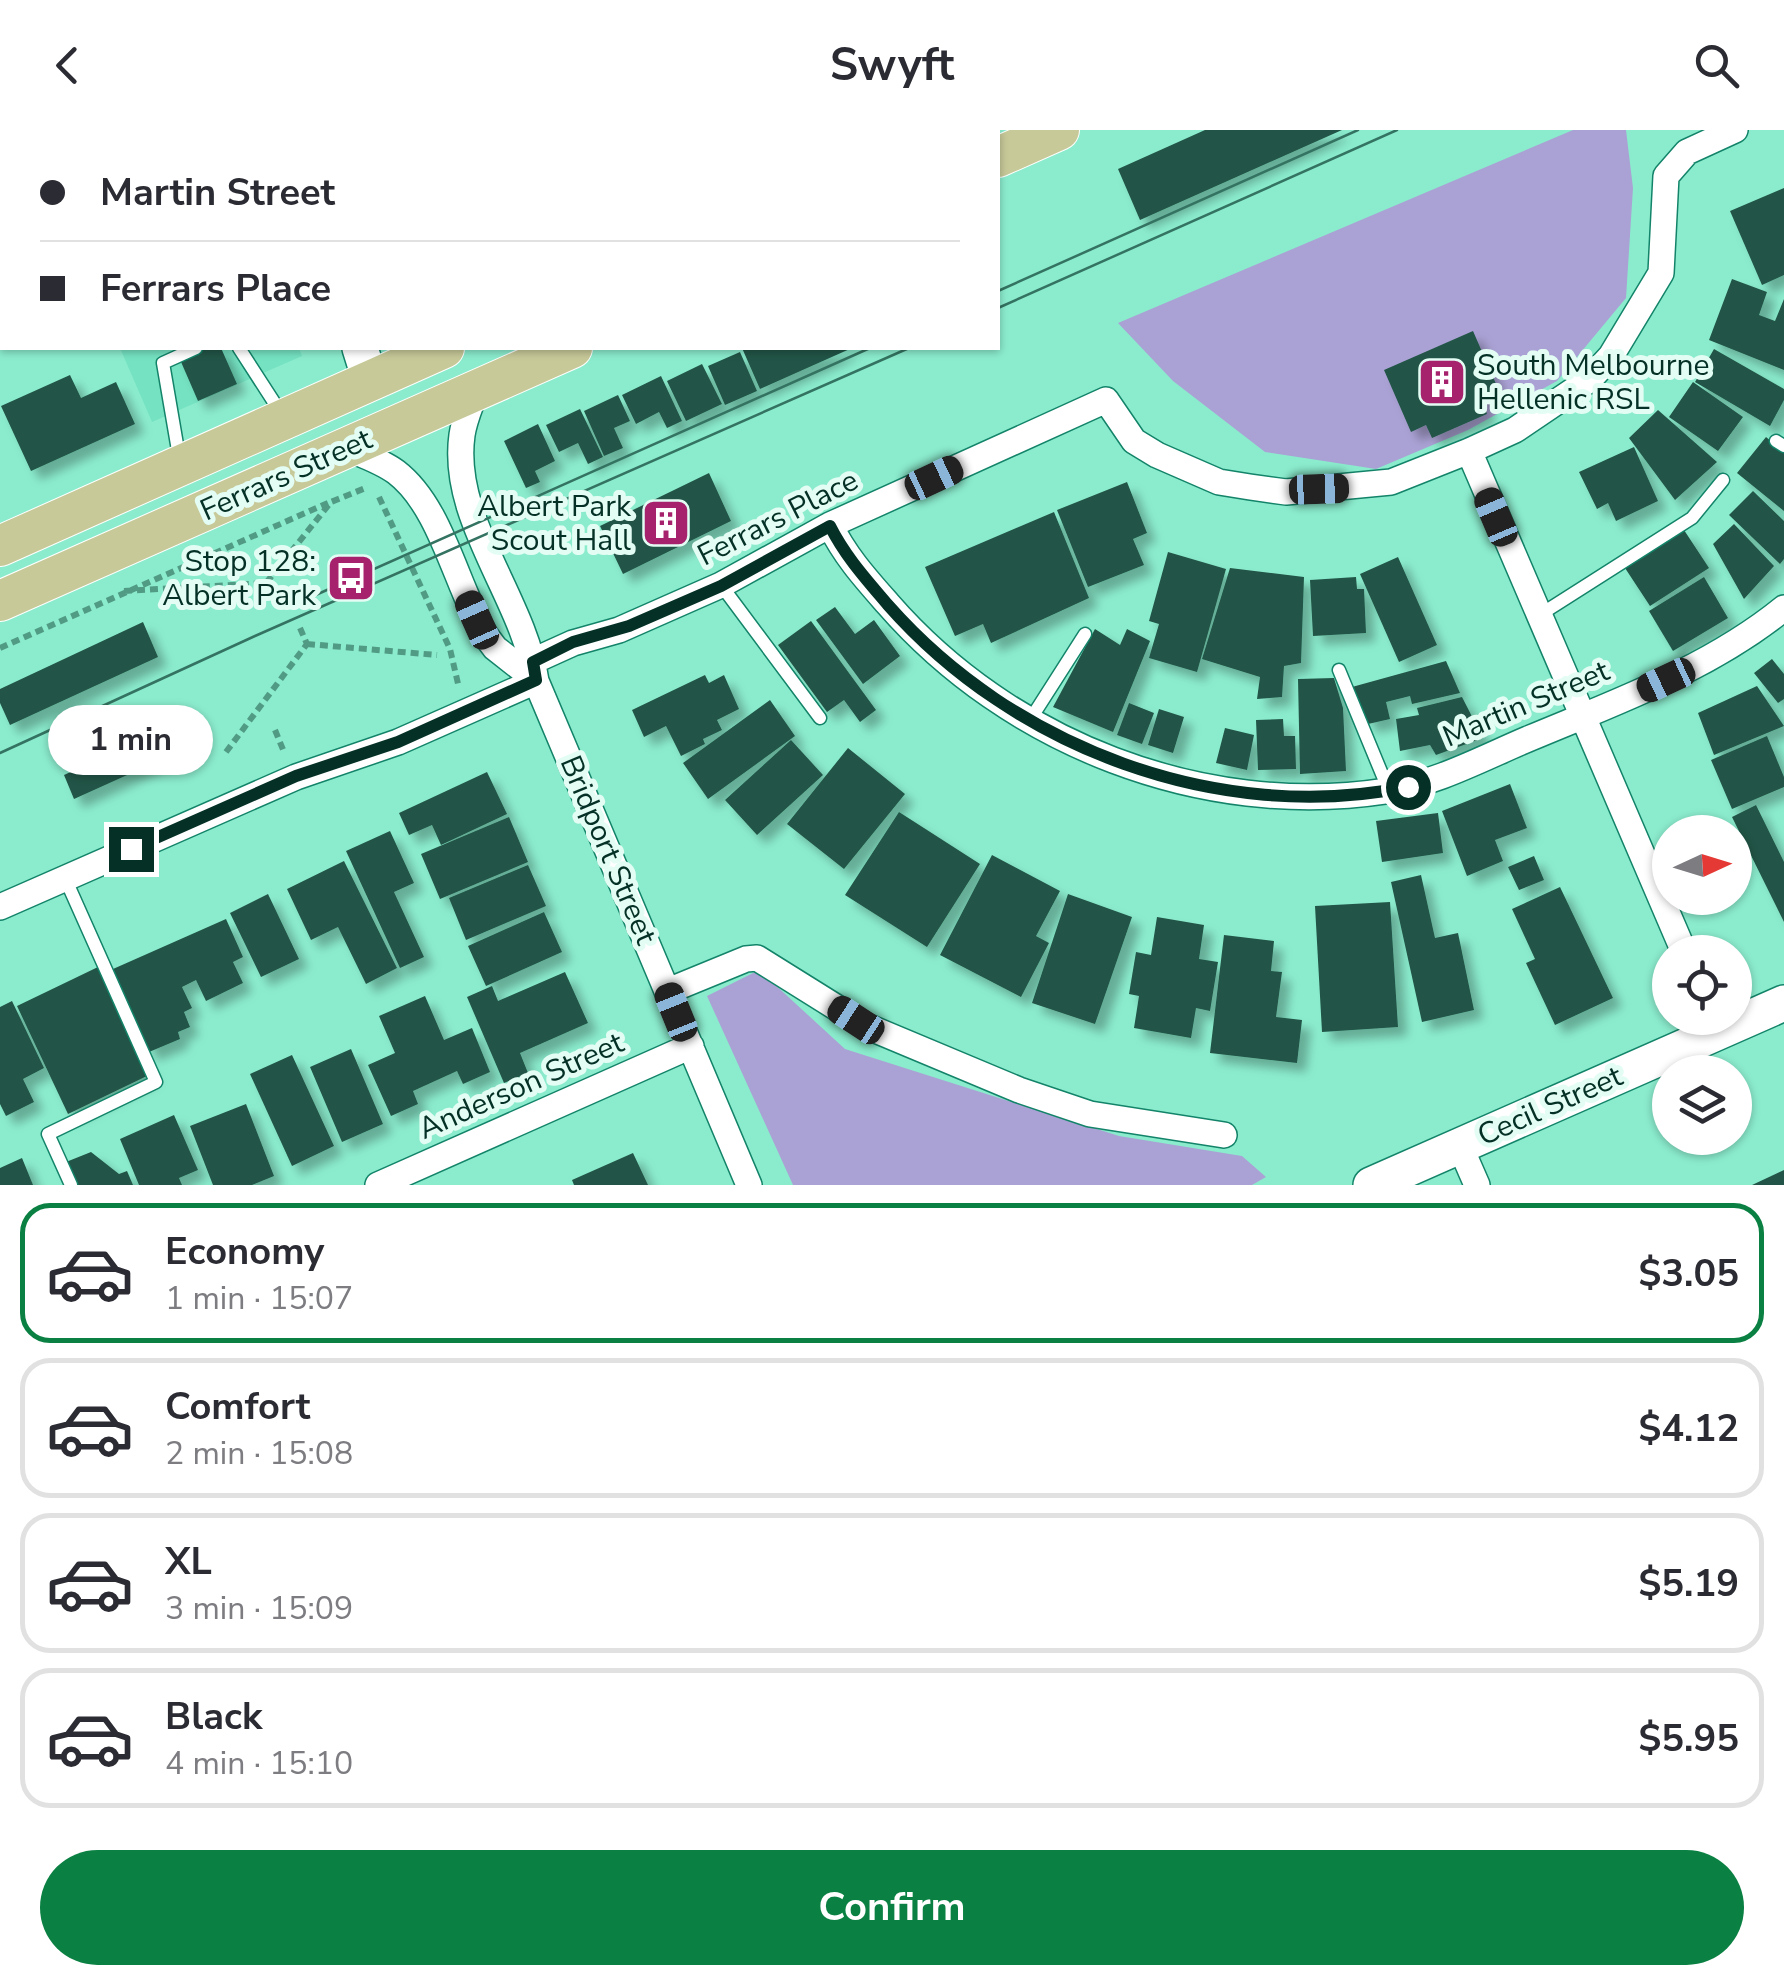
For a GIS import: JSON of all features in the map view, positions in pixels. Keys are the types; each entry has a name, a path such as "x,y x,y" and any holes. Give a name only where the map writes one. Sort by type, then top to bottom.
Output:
{"main road":[{"path":"1000,157 1043,133"},
{"name":"Ferrars Street","path":"4,542 284,419 365,364 434,350"},
{"name":"Ferrars Street","path":"0,601 567,350"},
{"path":"365,364 376,388 389,395 468,393"}],"street":[{"name":"Ferrars Place","path":"0,907 296,776 398,742 467,711 573,642 629,626 721,586 830,526 1106,400 1134,441 1157,455 1220,482 1286,492 1391,482 1515,430 1589,380 1611,356 1661,273 1666,176 1687,152 1735,130"},
{"name":"Bridport Street","path":"468,393 462,434 463,480 482,538 524,630 530,670 749,1185"},
{"name":"Bridport Street","path":"346,448 387,466 414,490 432,519 486,636 496,648 530,670"},
{"path":"1468,451 1677,935"},
{"name":"Martin Street","path":"830,526 844,552 917,637 984,693 1030,720 1092,752 1203,787 1305,798 1389,791 1461,768 1687,670 1784,608"},
{"path":"668,991 756,958 866,1026 1019,1090 1090,1114 1224,1135"},
{"name":"Cecil Street","path":"1752,1013 1784,1003"},
{"name":"Cecil Street","path":"1371,1185 1694,1035"},
{"name":"Anderson Street","path":"378,1185 691,1046"},
{"path":"1460,1146 1477,1185"}],"lane":[{"path":"180,465 162,363 191,350"},
{"path":"240,350 284,419"},
{"path":"1538,616 1692,518 1724,480"},
{"path":"721,586 820,718"},
{"path":"1030,720 1084,634"},
{"path":"1339,670 1389,791"},
{"path":"65,878 156,1082 48,1134 71,1185"}],"path":[{"path":"0,648 124,590 374,486 450,649 467,711"},
{"path":"124,590 266,583 330,502"},
{"path":"266,583 272,598"},
{"path":"300,628 307,644"},
{"path":"307,644 437,655"},
{"path":"226,752 307,644"}],"shaded area":[{"path":"1573,130 1626,130 1633,188 1626,298 1557,381 1468,430 1376,469 1265,452 1173,381 1118,323"},
{"path":"121,350 300,350 302,356 152,422"},
{"path":"759,970 845,1049 1119,1136 1242,1156 1266,1177 1252,1185 793,1185 707,996"}],"building":[{"path":"1205,130 1342,130 1140,220 1118,169"},
{"path":"1784,188 1784,275 1762,285 1730,211"},
{"path":"1732,279 1767,292 1759,315 1775,321 1784,299 1784,370 1709,340"},
{"name":"South Melbourne Hellenic RSL","path":"1473,331 1500,393 1482,401 1487,414 1432,438 1426,425 1411,432 1384,370"},
{"path":"1714,349 1784,389 1784,400 1770,426 1695,382"},
{"path":"176,350 222,350 237,384 198,401"},
{"path":"743,350 848,350 760,389"},
{"path":"740,352 757,391 725,405 708,366"},
{"path":"702,364 722,404 686,421 667,381"},
{"path":"70,375 81,398 116,382 135,424 31,471 1,406"},
{"path":"661,376 682,421 667,428 659,412 636,424 622,395"},
{"path":"1693,382 1743,417 1718,451 1669,417"},
{"path":"618,395 630,421 614,428 623,448 604,456 584,411"},
{"path":"580,409 603,457 588,464 578,443 559,452 546,425"},
{"path":"1658,410 1717,462 1675,500 1629,438"},
{"path":"538,424 555,461 535,471 540,482 526,488 504,441"},
{"path":"1766,437 1784,452 1784,511 1737,473"},
{"path":"1634,447 1658,501 1616,521 1608,503 1597,509 1579,472"},
{"name":"Albert Park Scout Hall","path":"709,473 731,521 623,574 600,526"},
{"path":"1127,482 1147,533 1133,539 1144,565 1088,587 1057,510"},
{"path":"1753,491 1784,521 1784,559 1780,564 1729,515"},
{"path":"1054,512 1089,598 991,643 983,624 955,636 925,567"},
{"path":"1734,524 1774,566 1744,599 1713,544"},
{"path":"1684,530 1709,568 1650,606 1625,568"},
{"path":"1168,552 1226,569 1197,672 1149,658 1159,624 1149,621"},
{"path":"1398,557 1437,645 1399,662 1360,574"},
{"path":"1230,568 1304,577 1301,663 1284,666 1282,697 1257,699 1260,677 1202,659"},
{"path":"1356,577 1357,589 1364,589 1366,633 1313,636 1310,580"},
{"path":"1704,577 1728,618 1673,651 1649,611"},
{"path":"835,607 855,634 874,620 900,656 863,684 816,620"},
{"path":"811,621 876,710 860,722 844,700 827,712 778,645"},
{"path":"143,622 158,657 10,725 0,703 0,689"},
{"path":"1095,629 1120,645 1127,629 1150,641 1113,732 1053,707"},
{"path":"1772,659 1784,674 1784,699 1778,703 1754,673"},
{"path":"1446,661 1460,693 1412,704 1410,696 1386,702 1390,719 1368,724 1352,687"},
{"path":"705,675 709,683 724,675 739,709 717,720 722,730 681,756 666,726 644,737 632,710"},
{"path":"1334,678 1343,708 1346,771 1300,774 1298,679"},
{"path":"1757,686 1784,726 1714,755 1698,713"},
{"path":"1462,697 1483,738 1436,755 1430,745 1400,751 1396,719 1419,715 1417,708"},
{"path":"770,700 795,736 708,799 683,763"},
{"path":"1129,703 1154,713 1142,744 1117,735"},
{"path":"1159,709 1184,717 1173,753 1148,745"},
{"path":"1283,719 1284,736 1295,736 1296,769 1258,770 1256,720"},
{"path":"1225,728 1254,735 1247,770 1216,763"},
{"path":"165,729 176,753 74,799 64,775"},
{"path":"1767,736 1784,777 1784,787 1732,809 1711,760"},
{"path":"791,740 823,775 757,835 725,800"},
{"path":"848,748 905,794 844,869 787,824"},
{"path":"487,772 507,814 441,845 432,825 409,835 399,813"},
{"path":"1510,784 1527,828 1495,840 1503,861 1467,876 1442,811"},
{"path":"1756,805 1784,862 1784,922 1752,857 1752,815 1736,815"},
{"path":"899,812 980,864 927,947 845,895"},
{"path":"1438,813 1443,853 1382,862 1376,821"},
{"path":"509,817 528,862 440,899 421,854"},
{"path":"390,831 414,883 394,892 424,957 400,968 346,851"},
{"path":"992,855 1060,891 1036,936 1049,943 1021,997 940,955"},
{"path":"1534,856 1544,880 1519,890 1508,867"},
{"path":"344,861 397,968 366,984 338,927 311,940 287,889"},
{"path":"528,865 546,906 466,940 449,898"},
{"path":"1421,875 1435,938 1458,933 1474,1010 1422,1022 1391,882"},
{"path":"1560,887 1613,998 1555,1025 1526,963 1535,959 1512,909"},
{"path":"268,894 299,959 261,977 230,913"},
{"path":"1068,894 1132,917 1095,1024 1032,1003"},
{"path":"1390,902 1398,1027 1322,1032 1315,906"},
{"path":"544,912 562,952 486,986 468,946"},
{"path":"1157,917 1204,925 1199,959 1218,962 1210,1011 1196,1008 1191,1038 1134,1028 1139,996 1129,994 1136,952 1151,955"},
{"path":"226,919 243,957 233,962 243,983 206,1001 196,980 182,987 192,1008 184,1012 190,1027 178,1032 180,1039 149,1052 113,969"},
{"path":"1224,935 1274,941 1271,971 1282,972 1276,1017 1302,1020 1297,1063 1210,1053"},
{"path":"98,967 149,1075 68,1114 17,1006"},
{"path":"565,972 588,1023 520,1053 528,1073 504,1083 467,997 492,986 498,1001"},
{"path":"425,996 444,1040 472,1028 490,1072 463,1084 457,1071 413,1091 418,1104 391,1116 368,1065 395,1053 379,1016"},
{"path":"12,1001 44,1068 23,1079 34,1102 6,1116 0,1104 0,1007"},
{"path":"351,1049 383,1124 342,1142 310,1067"},
{"path":"292,1055 334,1146 292,1166 250,1074"},
{"path":"246,1104 274,1176 252,1185 213,1185 190,1126"},
{"path":"174,1115 198,1170 179,1178 182,1185 139,1185 120,1139"},
{"path":"91,1152 119,1174 127,1171 133,1185 77,1185 66,1162"},
{"path":"633,1153 648,1185 574,1185 572,1180"},
{"path":"22,1158 33,1185 0,1185 0,1168"},
{"path":"1784,1170 1784,1185 1752,1185"}],"tram line":[{"path":"1000,290 1358,130"},
{"path":"1000,307 1397,130"},
{"path":"300,602 866,350"},
{"path":"0,753 255,636 904,350"}],"place":[{"name":"South Melbourne Hellenic RSL","path":"1442,382"},
{"name":"Albert Park Scout Hall","path":"666,523"},
{"name":"Stop 128: Albert Park","path":"351,578"}],"route":[{"path":"131,849 296,776 398,742 536,680 533,662 573,642 629,626 721,586 830,526 844,552 870,584 953,670 1003,705 1092,752 1203,787 1270,796 1337,796 1408,787"}]}
